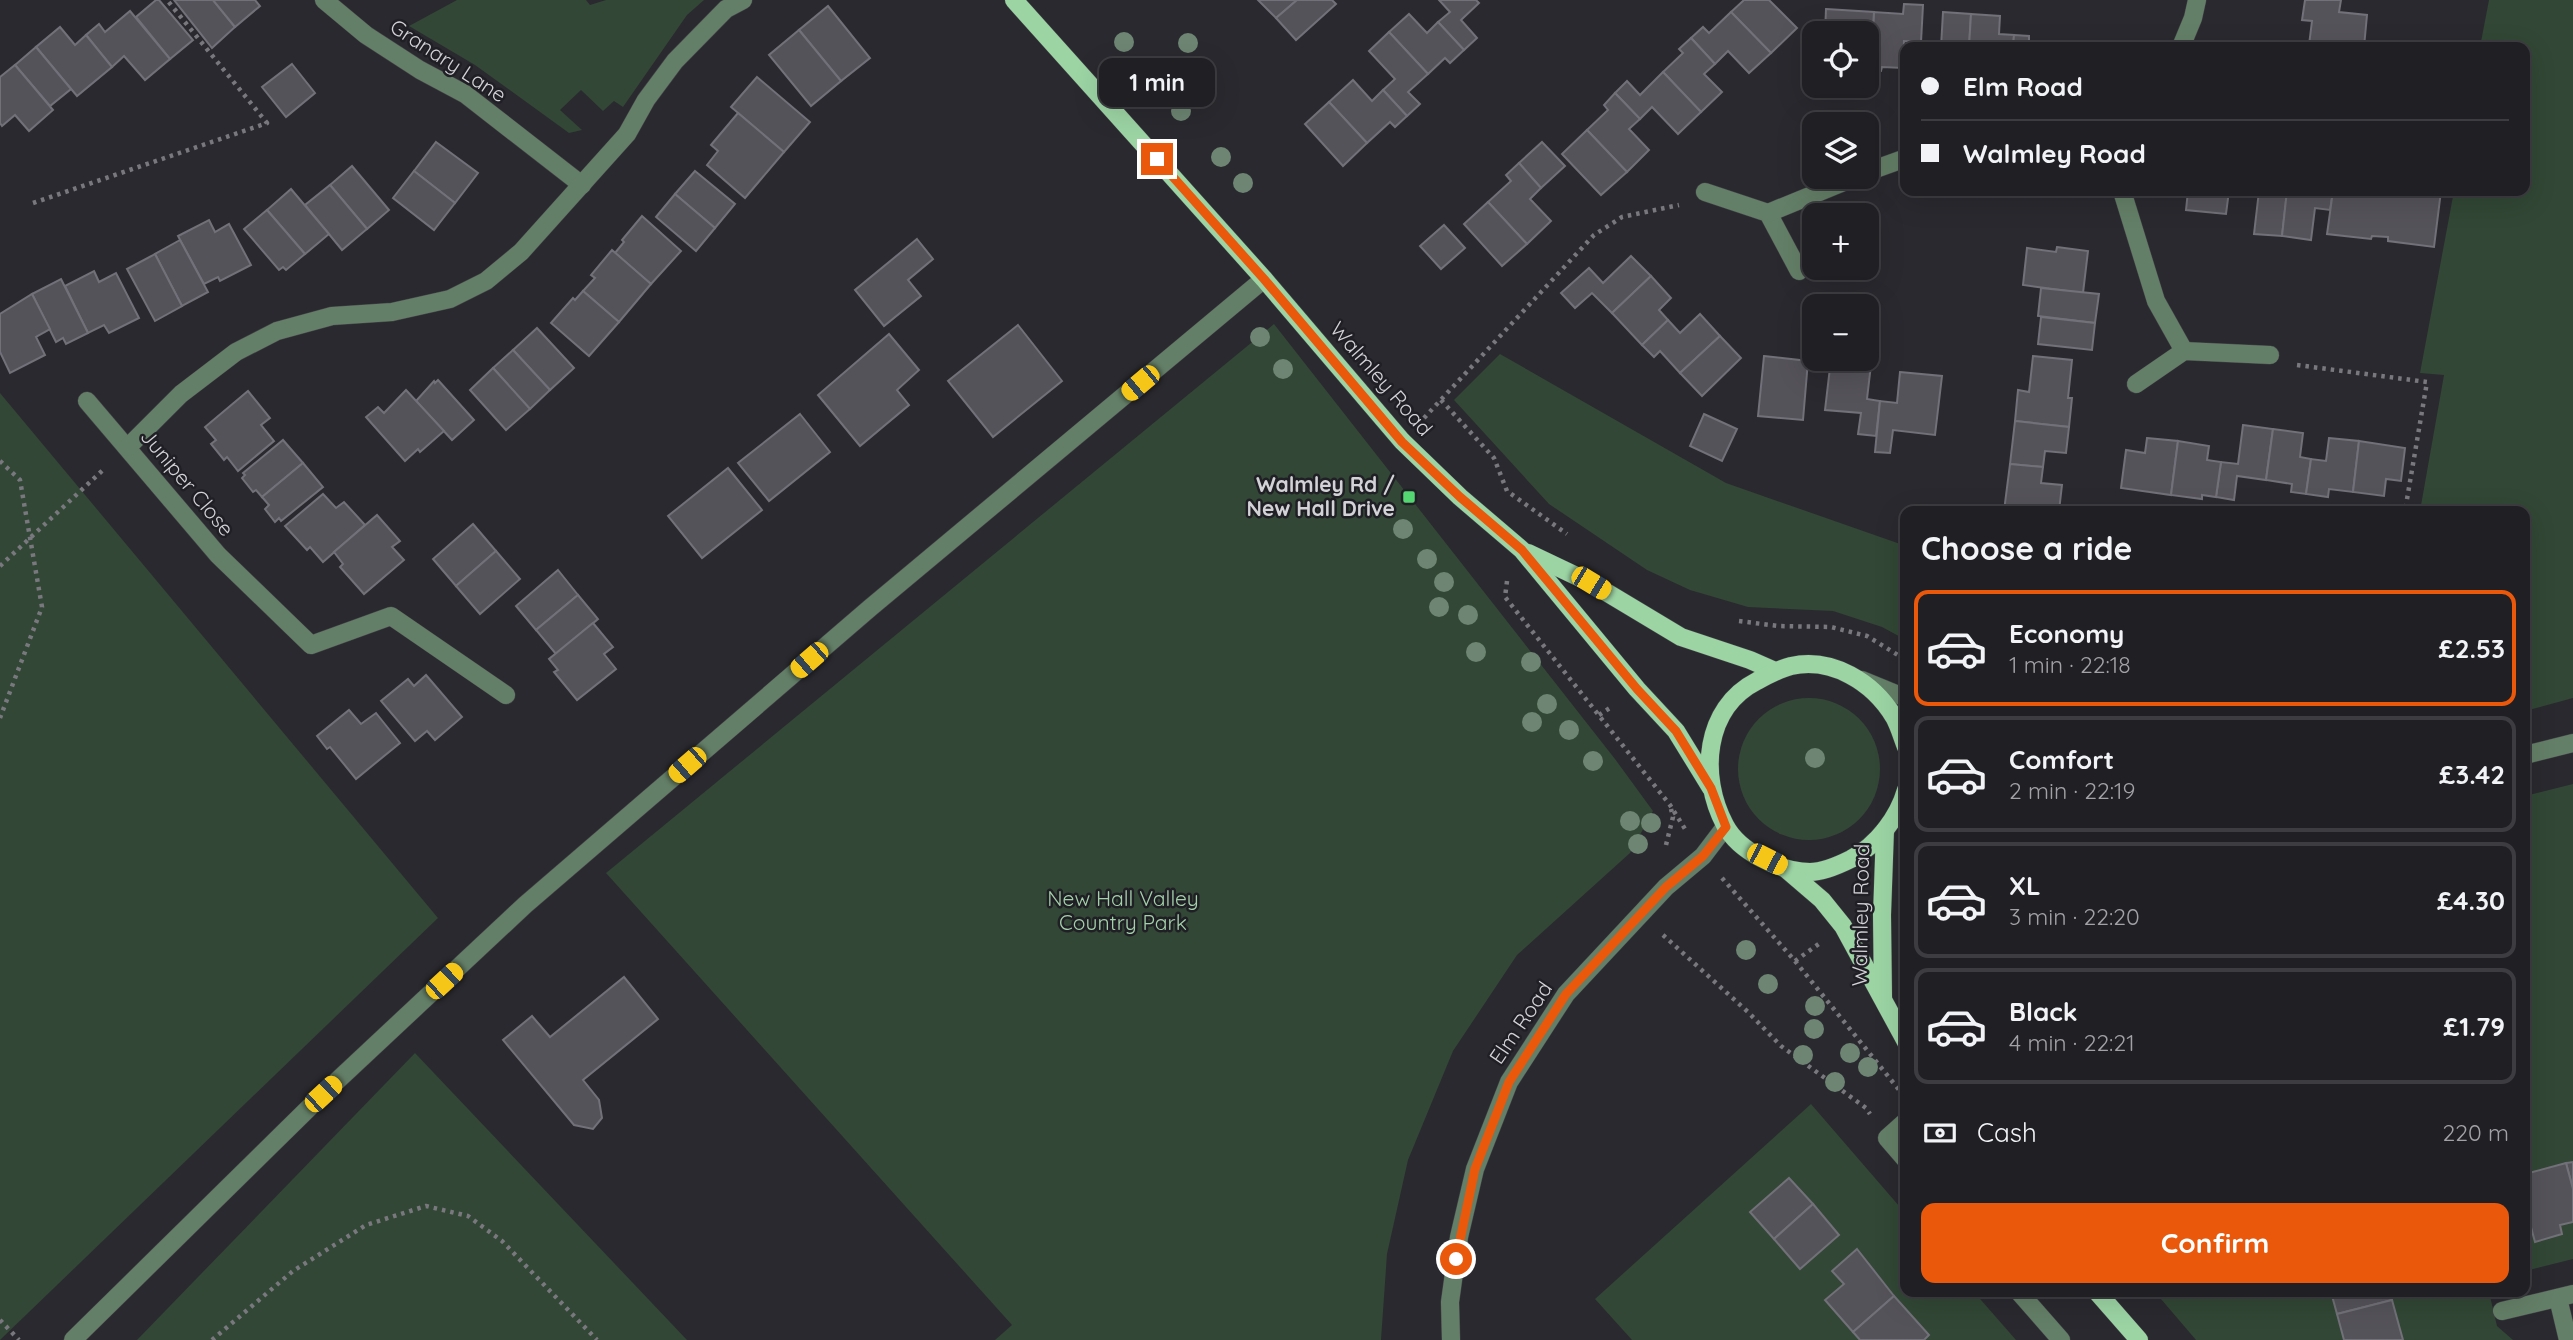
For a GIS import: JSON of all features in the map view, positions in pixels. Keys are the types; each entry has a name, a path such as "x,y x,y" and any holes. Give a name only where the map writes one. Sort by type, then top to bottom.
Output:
{"main road":[{"name":"Walmley Road","path":"1014,0 1264,279 1402,442 1522,550 1637,689 1676,731 1711,788"},
{"path":"1522,550 1591,583 1681,637 1775,671"},
{"path":"1900,732 1894,718 1878,696 1856,677 1836,668 1813,664 1792,666 1775,671 1742,689 1723,711 1711,741 1709,763 1711,788 1726,827 1746,849 1787,870 1813,872 1840,864 1864,852 1885,830 1900,806"},
{"name":"Walmley Road","path":"1883,1002 1885,830"},
{"name":"Walmley Road","path":"1787,870 1822,900 1843,926 1900,1032"},
{"path":"2101,1297 2139,1340"}],"street":[{"name":"Granary Lane","path":"324,0 366,35 420,70 465,94 582,185"},
{"path":"128,447 181,394 236,352 277,331 332,316 392,312 438,302 486,281 521,252 627,134 646,100 675,61 726,9 743,0"},
{"path":"2183,42 2197,0"},
{"path":"1879,167 1900,159"},
{"path":"1705,191 1768,213 1827,189"},
{"path":"2124,196 2156,301 2184,351"},
{"path":"1768,213 1799,271"},
{"path":"73,1340 323,1094 525,905 870,608 1264,279"},
{"path":"2136,383 2184,351 2270,355"},
{"name":"Juniper Close","path":"87,401 218,555 311,645 391,615 506,695"},
{"path":"1856,677 1900,695"},
{"path":"2530,754 2573,743"},
{"name":"Elm Road","path":"1451,1340 1450,1302 1459,1237 1475,1169 1509,1082 1566,994 1666,887 1703,856 1726,827"},
{"path":"1900,1126 1887,1138 1900,1153"},
{"path":"2502,1311 2565,1296 2568,1340"},
{"path":"2023,1297 2061,1340"}],"path":[{"path":"33,203 267,123 167,0"},
{"path":"1576,540 1507,491 1494,458 1441,400 1594,235 1622,217 1686,204 1705,191"},
{"path":"2270,355 2287,364 2427,382 2406,506"},
{"path":"0,566 128,447"},
{"path":"0,461 20,480 42,607 0,718"},
{"path":"1546,519 1508,573 1505,597 1670,805 1703,856 1795,961 1900,1091"},
{"path":"1726,619 1778,626 1831,627 1867,636 1900,656"},
{"path":"1640,915 1748,1012 1781,1046 1866,1108 1887,1138"},
{"path":"212,1340 293,1270 366,1225 426,1206 468,1216 502,1241 597,1340"},
{"path":"0,1320 19,1340"}],"green space":[{"path":"457,0 586,0 590,5 606,0 704,0 687,15 623,107 614,101 603,111 581,90 560,110 582,130 569,133 475,65 409,26"},
{"path":"2489,0 2573,0 2573,698 2530,710 2530,506 2421,506 2444,375 2420,373 2453,196 2530,196 2530,42 2481,42"},
{"name":"New Hall Valley Country Park","path":"1274,324 1653,811 1630,853 1517,955 1453,1051 1408,1160 1387,1254 1381,1340 995,1340 1012,1325 606,873"},
{"path":"1500,354 1726,483 1900,544 1900,637 1882,627 1833,611 1748,607 1690,590 1647,570 1549,504 1454,400"},
{"path":"0,393 438,918 0,1340"},
{"path":"1809,698 1836,704 1859,719 1874,742 1880,769 1874,796 1859,819 1836,834 1809,840 1782,834 1759,819 1744,796 1738,769 1744,742 1759,719 1782,704"},
{"path":"2573,784 2573,1259 2530,1270 2530,795"},
{"path":"415,1053 687,1340 137,1340"},
{"path":"1811,1104 1900,1207 1900,1297 1978,1297 2016,1340 1632,1340 1595,1299"},
{"path":"2159,1297 2490,1297 2497,1326 2513,1340 2196,1340"}],"building":[{"path":"159,0 193,40 170,59 136,17"},
{"path":"174,0 213,0 235,27 212,48"},
{"path":"213,0 255,0 260,6 235,27"},
{"path":"1258,0 1297,0 1276,18"},
{"path":"1297,0 1332,0 1336,4 1296,40 1276,18"},
{"path":"1439,0 1476,0 1479,3 1461,20 1477,38 1464,50 1438,22 1450,12"},
{"path":"1744,0 1769,0 1797,28 1771,53 1731,12"},
{"path":"2305,0 2341,0 2339,12 2367,15 2364,42 2309,42 2312,21 2302,20"},
{"path":"1904,4 1923,5 1921,42 1900,42 1900,68 1882,67 1879,71 1879,21 1873,21 1874,12 1903,14"},
{"path":"828,6 870,58 841,81 799,30"},
{"path":"1826,9 1874,12 1873,21 1826,21"},
{"path":"130,11 170,59 145,80 124,56 112,67 86,35 99,24 105,32"},
{"path":"1731,12 1771,53 1749,73 1728,51 1715,64 1691,38 1703,27 1709,33"},
{"path":"1943,12 1971,14 1969,42 1941,42"},
{"path":"1409,14 1427,33 1438,22 1464,50 1450,63 1445,58 1428,74 1389,32"},
{"path":"1971,14 2000,16 1999,34 2014,35 2013,42 1969,42"},
{"path":"60,27 75,45 86,35 112,67 77,96 36,47"},
{"path":"799,30 841,81 811,106 769,55"},
{"path":"1389,32 1428,74 1408,92 1420,104 1407,116 1383,90 1395,79 1369,51"},
{"path":"2014,35 2029,36 2029,41 2044,42 2013,42"},
{"path":"1691,38 1715,64 1704,74 1722,92 1701,112 1663,72 1683,53 1679,49"},
{"path":"36,47 71,89 50,106 15,65"},
{"path":"292,64 315,93 286,117 262,87"},
{"path":"15,65 53,110 29,131 15,115 2,126 0,123 0,77"},
{"path":"1663,72 1701,112 1678,134 1652,107 1640,119 1615,93 1627,81 1640,95"},
{"path":"757,77 810,122 784,152 731,107"},
{"path":"1353,80 1372,101 1383,90 1407,116 1395,127 1390,122 1367,143 1329,102"},
{"path":"1615,93 1640,119 1629,129 1649,150 1627,172 1587,130 1608,110 1604,105"},
{"path":"1329,102 1367,143 1343,166 1305,124"},
{"path":"738,113 784,152 745,198 707,165 718,151 711,145"},
{"path":"1587,130 1627,172 1601,195 1562,154"},
{"path":"436,142 478,173 455,203 414,171"},
{"path":"1542,142 1565,166 1541,188 1519,163"},
{"path":"1519,163 1541,188 1530,199 1551,221 1527,244 1488,202 1511,181 1506,175"},
{"path":"352,166 389,210 367,229 330,185"},
{"path":"414,171 455,203 434,230 393,198"},
{"path":"695,171 735,204 715,228 675,194"},
{"path":"330,185 367,229 342,250 305,205"},
{"path":"291,189 329,234 305,254 267,210"},
{"path":"675,194 715,228 696,251 656,217"},
{"path":"2187,196 2228,196 2226,214 2186,210"},
{"path":"2258,196 2286,196 2282,236 2254,234"},
{"path":"2286,196 2332,196 2330,210 2315,208 2311,240 2282,236"},
{"path":"2332,196 2440,196 2434,247 2388,241 2388,237 2372,236 2371,239 2327,234"},
{"path":"1488,202 1527,244 1502,266 1464,224"},
{"path":"267,210 305,254 286,270 283,267 279,270 244,229"},
{"path":"642,216 681,251 651,284 615,253"},
{"path":"209,220 215,232 229,224 251,265 220,281 218,277 204,284 178,236"},
{"path":"1444,225 1465,248 1441,269 1420,246"},
{"path":"917,239 933,259 908,280 921,296 884,326 855,290"},
{"path":"180,240 208,292 182,306 155,254"},
{"path":"2057,247 2088,251 2083,293 2023,285 2027,248 2056,252"},
{"path":"612,250 651,284 619,322 583,291 595,278 591,275"},
{"path":"155,254 182,306 155,321 127,269"},
{"path":"1631,256 1651,276 1612,313 1592,293 1575,308 1561,293 1589,268 1603,283"},
{"path":"94,271 99,282 116,273 139,318 109,333 104,325 88,333 65,286"},
{"path":"1651,276 1671,298 1659,310 1668,320 1642,345 1612,313"},
{"path":"61,279 88,333 66,344 63,338 56,342 32,294"},
{"path":"2041,288 2099,294 2095,323 2038,316"},
{"path":"583,291 619,322 589,356 551,323 573,298 575,300"},
{"path":"32,294 50,329 36,337 45,355 10,373 0,352 0,314"},
{"path":"1700,314 1720,336 1680,373 1660,351 1654,357 1642,345 1668,320 1680,333"},
{"path":"2041,317 2095,323 2092,350 2038,344"},
{"path":"1018,325 1062,381 993,437 948,381"},
{"path":"537,328 574,368 550,390 513,350"},
{"path":"889,334 919,370 897,390 909,405 860,446 818,395"},
{"path":"1720,336 1741,358 1702,396 1680,373"},
{"path":"513,350 550,390 530,409 493,368"},
{"path":"1764,356 1802,360 1802,371 1807,371 1803,420 1758,416"},
{"path":"2033,356 2072,360 2068,398 2072,398 2069,427 2015,421 2018,390 2029,392"},
{"path":"493,368 530,409 506,430 470,390"},
{"path":"1830,371 1870,371 1867,399 1880,401 1876,436 1858,434 1861,413 1825,410"},
{"path":"1900,372 1942,376 1935,435 1893,430 1890,453 1875,452 1880,401 1897,403"},
{"path":"438,380 474,420 452,440 416,401"},
{"path":"406,390 444,431 405,461 366,417 378,407 384,413"},
{"path":"248,391 270,418 261,425 274,441 238,471 227,457 224,460 211,444 216,440 205,427"},
{"path":"800,414 830,452 769,501 738,463"},
{"path":"1704,414 1737,429 1722,461 1690,446"},
{"path":"2015,421 2069,427 2066,453 2045,451 2043,467 2010,464"},
{"path":"2243,425 2273,429 2266,480 2237,476 2234,500 2216,497 2221,462 2238,464"},
{"path":"2273,429 2303,433 2300,457 2311,459 2306,494 2291,492 2292,484 2266,480"},
{"path":"2147,438 2178,441 2171,495 2121,488 2126,450 2145,453"},
{"path":"2329,438 2359,441 2353,492 2329,489 2328,497 2306,494 2311,459 2326,461"},
{"path":"283,440 303,463 262,497 256,490 253,492 242,478 245,475 243,473"},
{"path":"2178,441 2209,446 2207,460 2221,462 2216,497 2202,495 2202,499 2171,495"},
{"path":"2359,441 2405,448 2401,481 2386,479 2384,496 2353,492"},
{"path":"303,463 323,487 281,521 279,518 275,522 265,509 269,505 262,497"},
{"path":"2010,464 2043,467 2041,483 2062,485 2060,506 2005,506"},
{"path":"728,468 762,510 702,558 668,516"},
{"path":"323,494 336,508 344,502 365,525 323,562 310,547 307,550 285,526"},
{"path":"377,515 400,541 392,547 404,560 364,594 340,567 343,564 334,552"},
{"path":"473,524 496,551 456,586 433,559"},
{"path":"496,551 520,579 480,614 456,586"},
{"path":"558,570 578,595 536,630 516,606"},
{"path":"578,595 598,619 556,654 536,630"},
{"path":"593,623 613,647 604,654 616,669 577,700 554,672 558,670 549,659"},
{"path":"426,675 462,717 435,740 427,731 415,741 381,701 408,679 414,686"},
{"path":"349,710 361,724 376,713 400,743 356,779 330,747 327,749 317,736"},
{"path":"624,977 658,1019 583,1080 599,1100 602,1118 593,1129 574,1125 503,1040 532,1016 550,1037"},
{"path":"2573,1162 2573,1189 2566,1163"},
{"path":"2566,1163 2573,1189 2573,1222 2560,1225 2562,1234 2535,1242 2530,1224 2530,1173"},
{"path":"1789,1178 1813,1204 1774,1239 1750,1212"},
{"path":"1813,1204 1839,1235 1800,1269 1774,1239"},
{"path":"1857,1249 1894,1296 1853,1332 1825,1300 1844,1284 1832,1271"},
{"path":"1894,1296 1929,1335 1924,1340 1860,1340 1853,1332"},
{"path":"2332,1297 2391,1297 2392,1300 2337,1314"},
{"path":"2392,1300 2403,1340 2344,1340 2337,1314"}],"place":[{"name":"Walmley Rd / New Hall Drive","path":"1409,497"}],"route":[{"path":"1157,159 1264,279 1402,442 1522,550 1637,689 1676,731 1711,788 1726,827 1703,856 1666,887 1566,994 1509,1082 1475,1169 1456,1259"}]}
